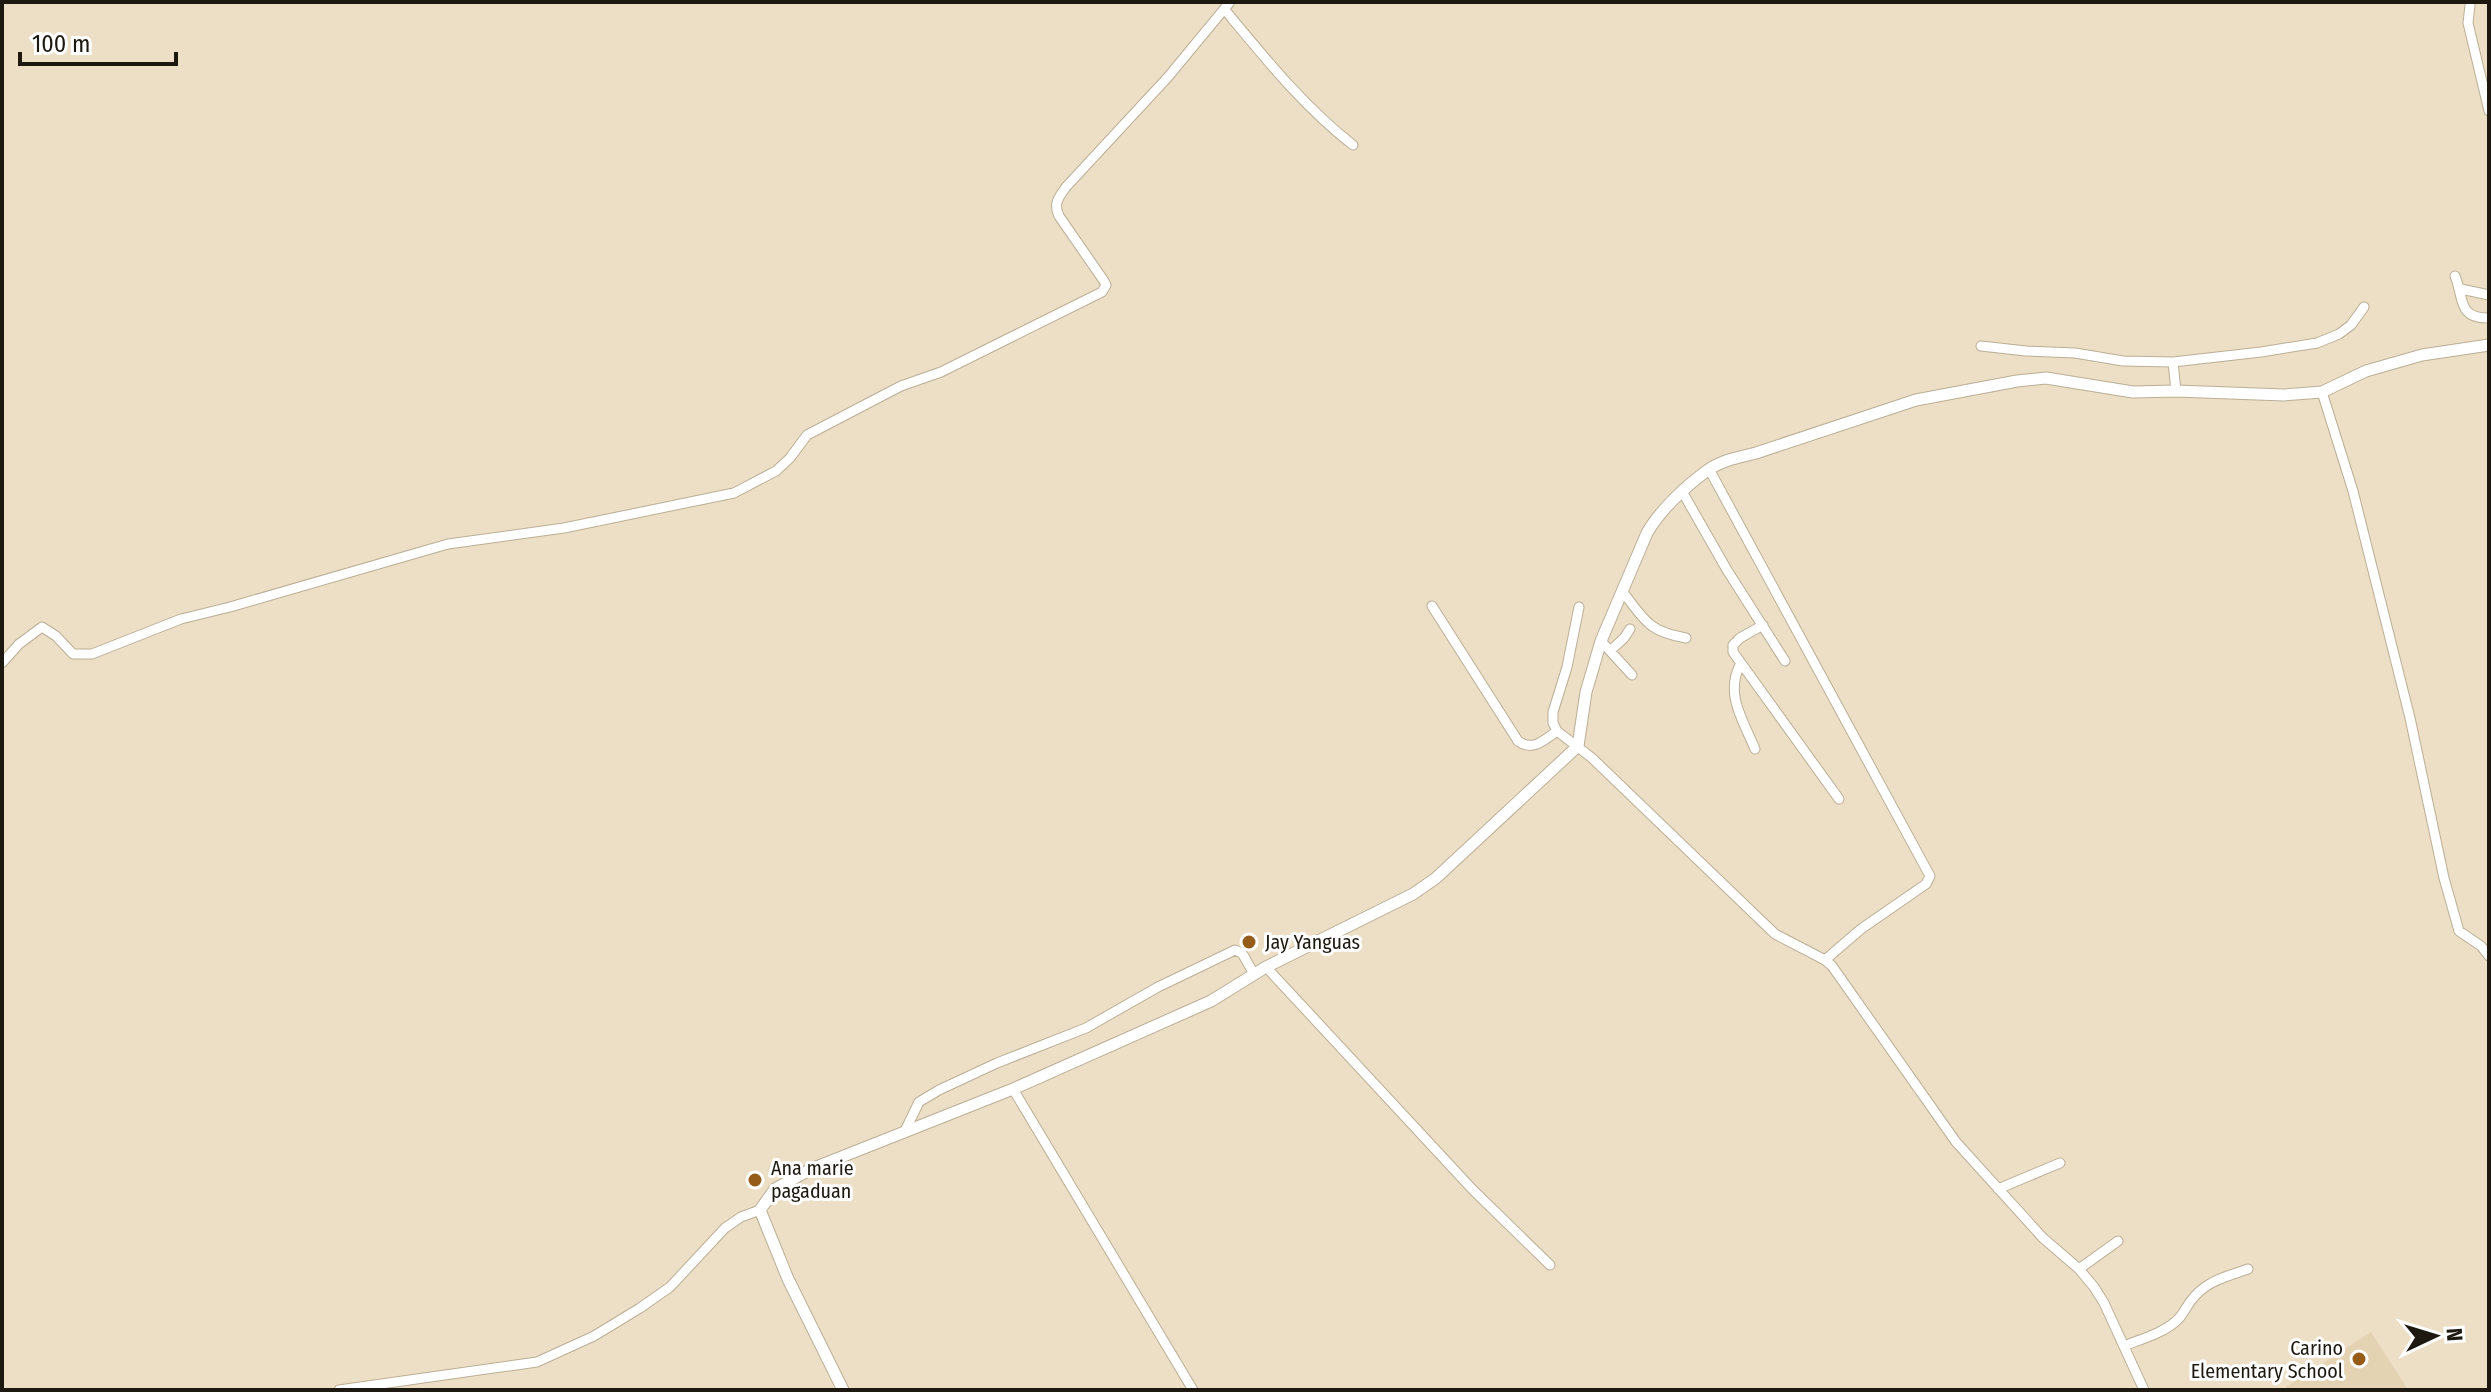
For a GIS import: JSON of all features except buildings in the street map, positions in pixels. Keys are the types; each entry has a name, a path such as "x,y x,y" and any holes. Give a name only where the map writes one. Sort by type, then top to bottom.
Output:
{"street":[{"path":"2470,5 2468,23 2489,111"},
{"path":"2,663 19,644 42,627 63,641 73,654 92,654 181,619 448,544 597,522 734,493 758,483 786,463 807,435 901,386 941,372 1102,292 1106,285 1059,216 1057,200 1168,77 1227,6 1269,63 1331,128 1353,145"},
{"path":"2455,276 2461,289 2460,301 2468,313 2489,318"},
{"path":"2461,289 2489,295"},
{"path":"1981,346 2173,364 2317,343 2351,325 2364,307"},
{"path":"339,1390 537,1362 594,1336 670,1287 725,1228 741,1217 760,1210 775,1189 811,1169 1013,1089 1211,1001 1266,967 1413,894 1578,746 1586,692 1601,641 1651,526 1709,469 1916,400 2017,381 2046,378 2133,392 2175,389 2256,395 2322,392 2366,371 2422,355 2489,345"},
{"path":"2173,364 2175,389"},
{"path":"2322,392 2353,491 2459,931 2481,946 2489,956"},
{"path":"1709,469 1930,876 1926,884 1861,929 1825,960"},
{"path":"1683,493 1785,661"},
{"path":"1622,591 1660,633 1686,638"},
{"path":"1432,606 1518,741 1526,747 1534,746 1557,731"},
{"path":"1579,607 1567,667 1553,712 1557,731 1578,746 1775,934 1825,960 1845,981 1956,1142 2043,1238 2079,1269 2104,1303 2144,1390"},
{"path":"1763,625 1740,638 1733,645 1733,652 1839,799"},
{"path":"1610,651 1630,629"},
{"path":"1601,641 1632,675"},
{"path":"1741,663 1734,676 1733,692 1755,749"},
{"path":"904,1133 913,1109 939,1090 1086,1028 1158,987 1230,952 1235,950 1242,953 1254,974"},
{"path":"1266,967 1473,1190 1550,1265"},
{"path":"1013,1089 1193,1390"},
{"path":"1998,1189 2060,1163"},
{"path":"760,1210 788,1279 843,1390"},
{"path":"2079,1269 2118,1241"},
{"path":"2124,1346 2172,1325 2203,1286 2248,1269"}],"shaded area":[{"name":"Carino Elementary School","path":"2371,1332 2408,1390 2288,1390 2286,1387"}],"place":[{"name":"Jay Yanguas","path":"1249,942"},
{"name":"Ana marie pagaduan","path":"755,1180"},
{"name":"Carino Elementary School","path":"2359,1359"}]}
